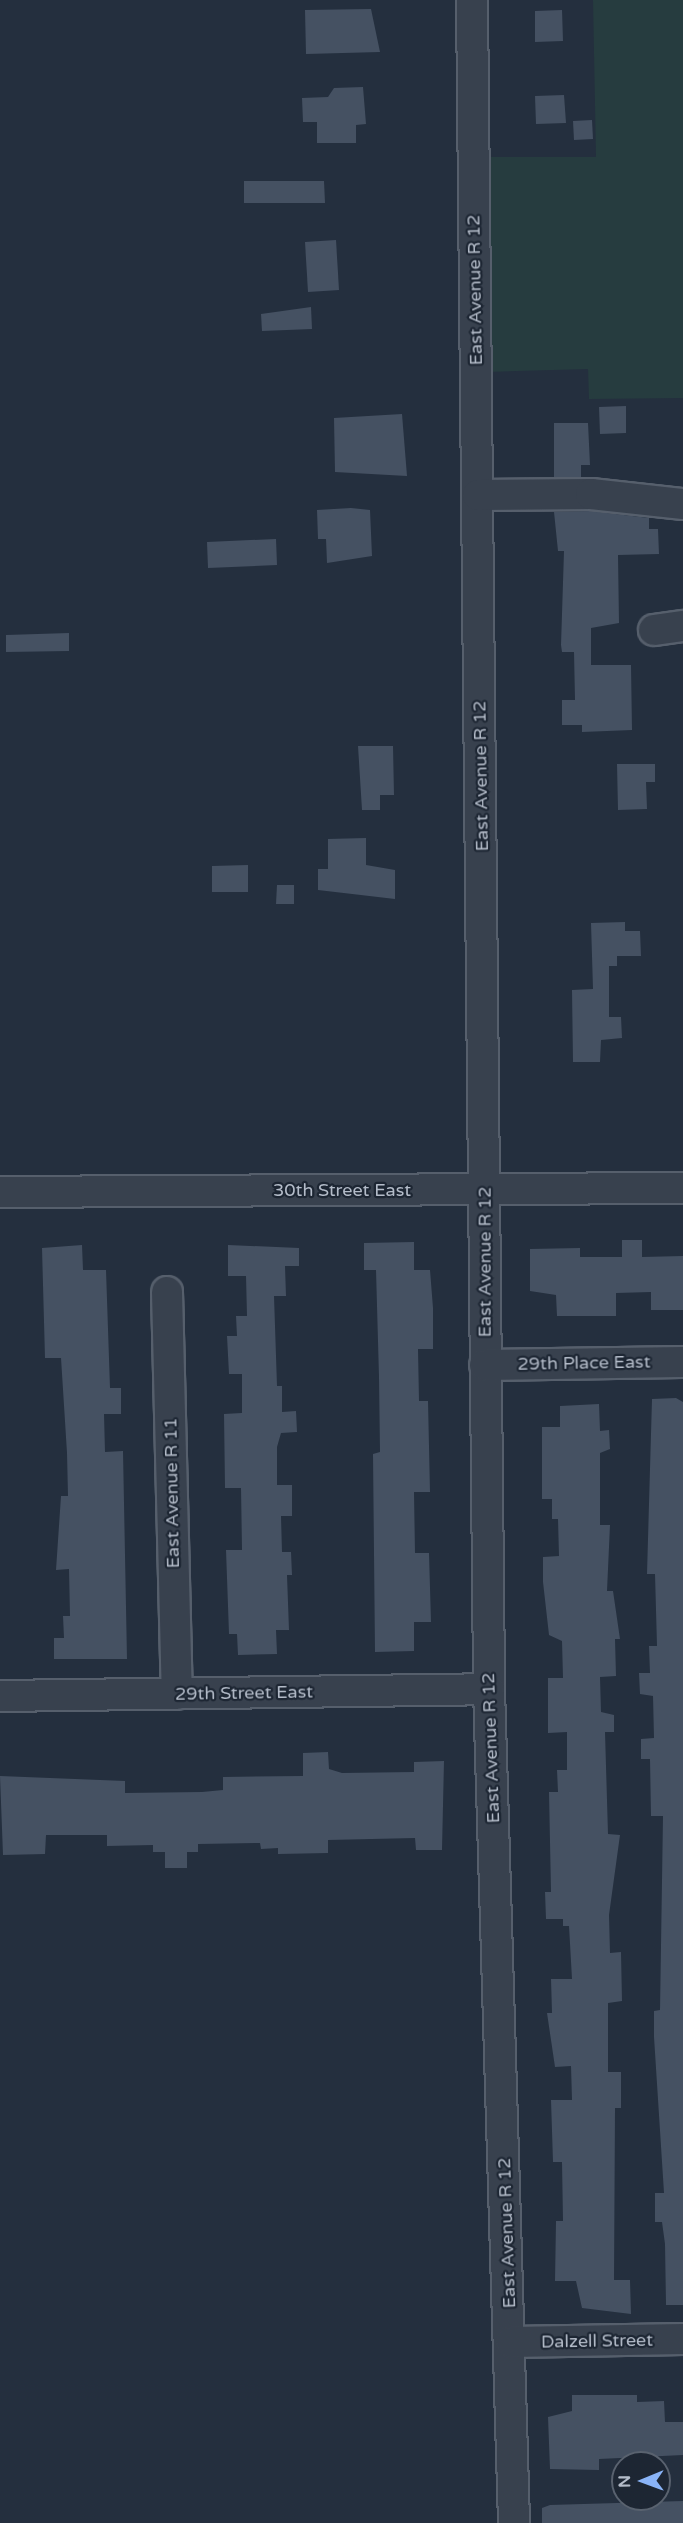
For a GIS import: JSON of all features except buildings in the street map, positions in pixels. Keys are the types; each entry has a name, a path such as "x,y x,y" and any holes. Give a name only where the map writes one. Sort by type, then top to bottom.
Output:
{"street":[{"name":"East Avenue R 12","path":"472,0 489,1689 511,2342 514,2523"},
{"path":"478,495 591,494 683,504"},
{"name":"30th Street East","path":"0,1191 683,1188"},
{"name":"East Avenue R 11","path":"167,1292 177,1694"},
{"name":"29th Place East","path":"485,1365 683,1362"},
{"name":"29th Street East","path":"0,1696 489,1689"},
{"name":"Dalzell Street","path":"511,2342 683,2339"}],"green space":[{"path":"593,0 683,0 683,398 589,399 588,369 486,372 483,157 596,157"}]}
